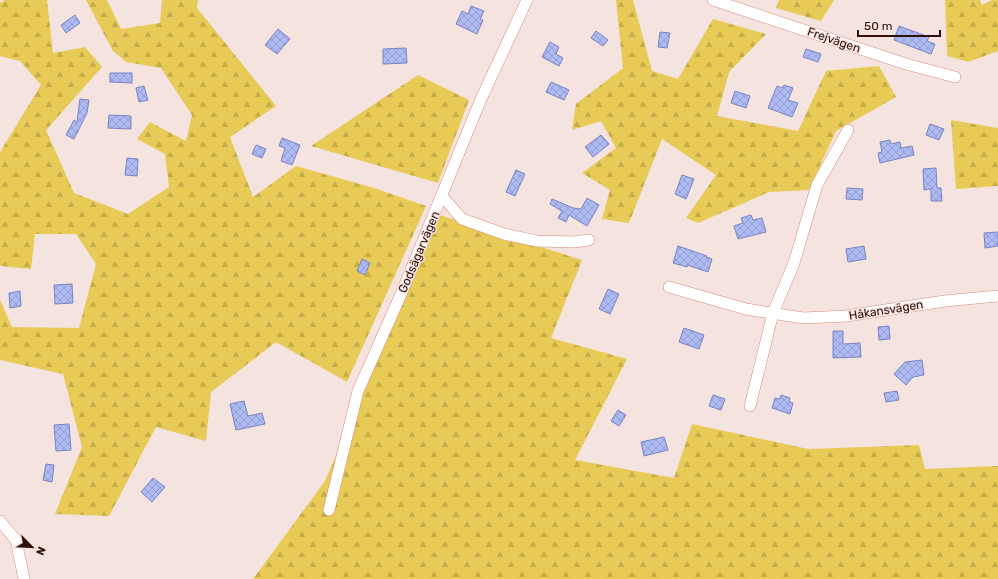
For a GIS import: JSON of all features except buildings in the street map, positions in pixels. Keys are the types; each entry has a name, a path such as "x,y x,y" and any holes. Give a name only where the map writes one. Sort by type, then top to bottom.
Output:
{"street":[{"name":"Godsägarvägen","path":"329,510 358,391 402,292 483,95 527,0"},
{"name":"Frejvägen","path":"713,0 906,64 955,77"},
{"path":"750,406 773,313 794,263 818,185 848,130"},
{"path":"442,196 462,219 504,234 537,241 589,240"},
{"name":"Håkansvägen","path":"669,287 746,309 803,318 846,316 945,301 998,296"},
{"path":"0,521 16,540 24,579"}],"green space":[{"path":"5,0 47,0 53,53 85,47 102,67 46,130 74,193 128,214 169,187 165,154 137,139 150,122 186,141 192,115 161,68 126,62 113,51 86,0 107,0 121,29 160,23 162,0 198,0 197,8 276,106 230,137 253,197 296,166 374,188 426,206 347,382 276,342 211,392 206,441 156,427 109,516 55,514 82,447 63,374 0,360 0,300 12,327 79,328 96,264 76,234 35,234 31,269 0,266 0,152 41,85 20,61 0,56 0,3"},
{"path":"616,0 633,0 652,71 678,79 713,19 766,34 729,72 717,116 798,131 826,71 879,66 896,97 836,131 809,190 769,192 698,223 686,218 716,175 662,139 629,223 602,219 610,190 582,173 616,148 601,121 572,130 576,104 623,68"},
{"path":"779,0 834,0 821,21 776,8"},
{"path":"945,0 980,0 982,5 992,0 998,0 998,51 968,62 947,56"},
{"path":"418,75 469,100 438,183 311,146"},
{"path":"951,120 998,128 998,186 956,189"},
{"path":"440,215 582,260 551,338 627,359 575,460 674,478 692,424 808,449 919,445 925,469 998,466 998,579 253,579 325,481"}]}
